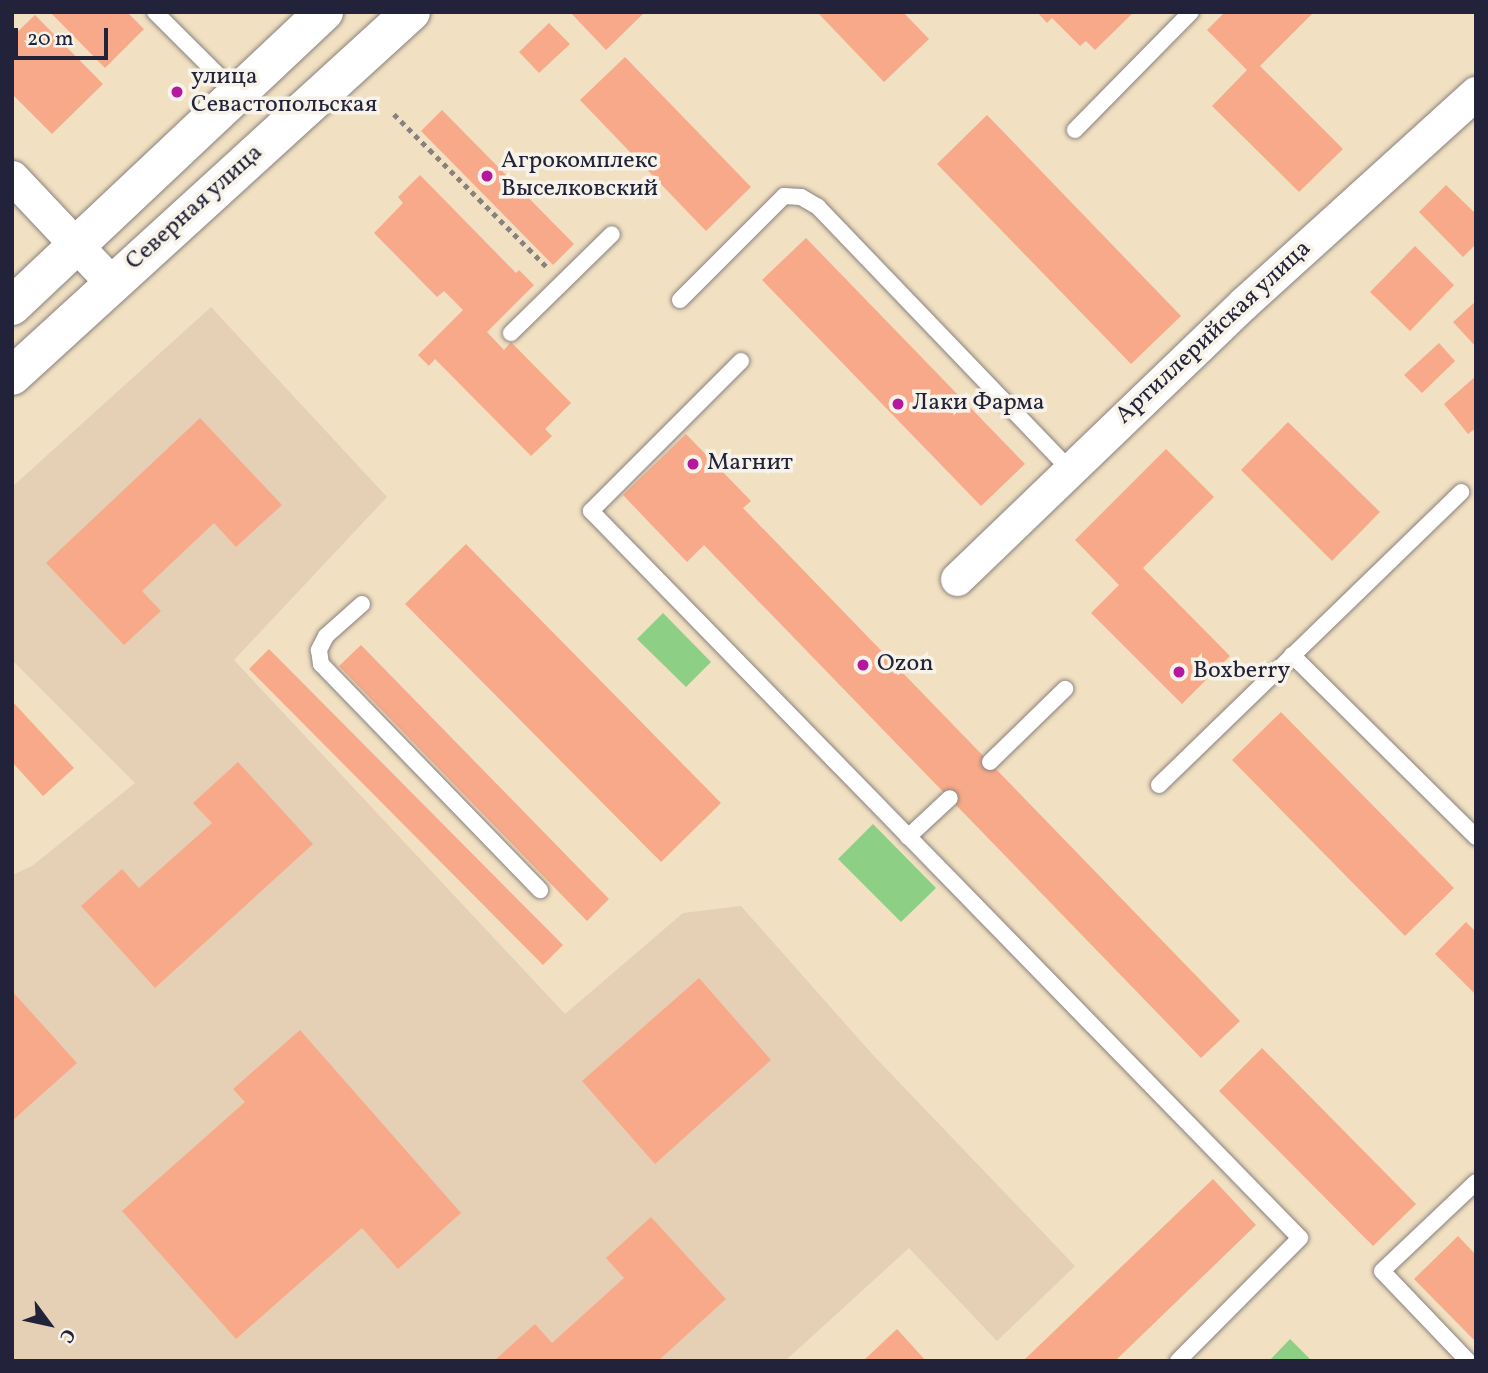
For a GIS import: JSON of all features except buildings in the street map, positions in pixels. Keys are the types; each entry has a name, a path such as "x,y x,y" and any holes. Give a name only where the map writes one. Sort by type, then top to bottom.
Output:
{"main road":[{"path":"12,306 324,12"},
{"name":"Северная улица","path":"12,376 400,16"}],"street":[{"name":"Артиллерийская улица","path":"957,579 1252,295 1476,93"},
{"path":"12,177 112,283"}],"lane":[{"path":"155,12 237,94"},
{"path":"1075,130 1191,12"},
{"path":"680,300 785,196 801,197 818,207 1070,470"},
{"path":"511,333 612,234"},
{"path":"741,361 592,511 1300,1238 1178,1361"},
{"path":"1159,785 1461,492"},
{"path":"362,604 326,636 319,650 321,664 540,890"},
{"path":"1292,656 1476,837"},
{"path":"990,762 1065,689"},
{"path":"908,837 950,799"},
{"path":"1468,1361 1382,1272 1476,1182"}],"path":[{"path":"394,114 550,270"}],"shaded area":[{"path":"211,307 387,497 234,660 565,1014 683,913 741,906 873,1055 1075,1266 997,1341 909,1248 785,1361 12,1361 12,875 32,866 135,783 12,660 12,487"}],"green space":[{"path":"663,613 711,662 686,687 637,639"},
{"path":"873,824 936,888 901,922 838,859"},
{"path":"1290,1339 1312,1361 1269,1361"}],"place":[{"name":"улица Севастопольская","path":"177,92"},
{"name":"Агрокомплекс Выселковский","path":"487,176"},
{"name":"Лаки Фарма","path":"898,404"},
{"name":"Магнит","path":"693,464"},
{"name":"Ozon","path":"863,665"},
{"name":"Boxberry","path":"1179,672"}]}
